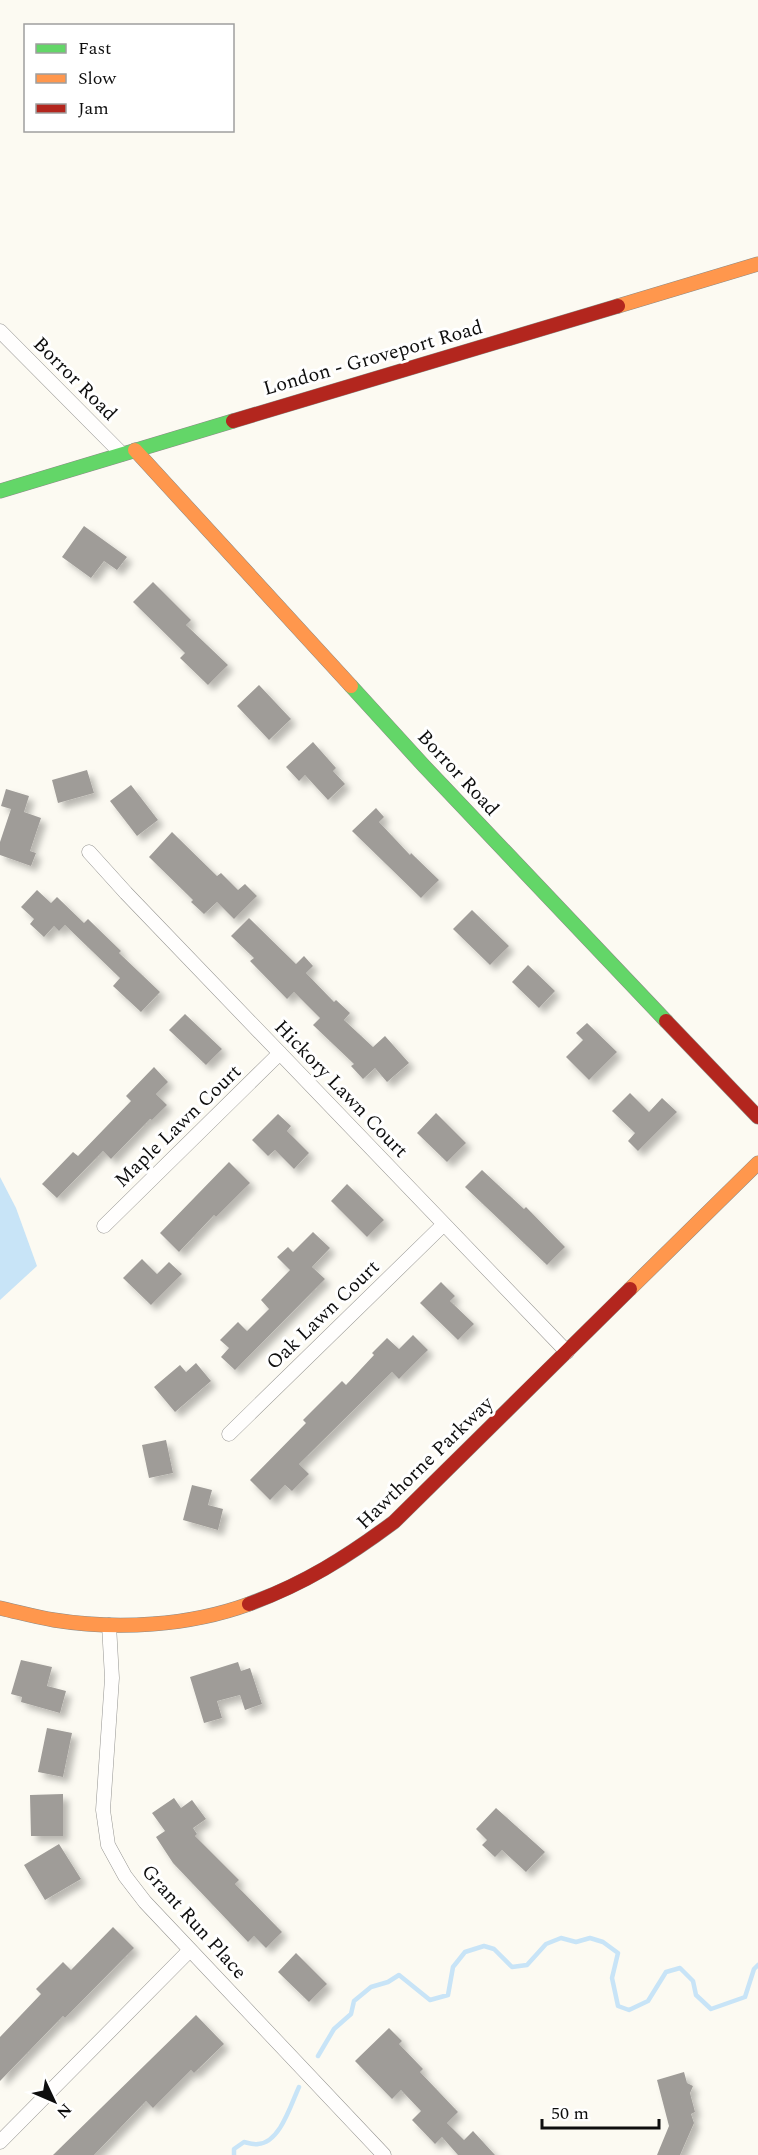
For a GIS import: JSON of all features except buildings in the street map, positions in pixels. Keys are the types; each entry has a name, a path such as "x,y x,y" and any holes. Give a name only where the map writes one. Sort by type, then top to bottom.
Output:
{"street":[{"name":"London - Groveport Road","path":"0,491 758,264"},
{"name":"Borror Road","path":"0,331 128,452 758,1117"},
{"name":"Hickory Lawn Court","path":"89,852 567,1352"},
{"name":"Maple Lawn Court","path":"104,1226 280,1053"},
{"name":"Hawthorne Parkway","path":"0,1608 61,1621 109,1625 183,1621 227,1611 294,1588 341,1562 366,1546 394,1522 758,1163"},
{"name":"Oak Lawn Court","path":"229,1434 444,1224"},
{"name":"Grant Run Place","path":"109,1625 112,1678 103,1810 108,1845 125,1876 145,1902 384,2155"},
{"path":"0,2142 190,1950"}],"water":[{"path":"0,1177 16,1208 37,1266 0,1300"}],"waterway":[{"path":"318,2056 334,2029 351,2014 354,2001 371,1987 388,1982 399,1975 430,2000 448,1995 453,1967 465,1952 484,1946 494,1949 512,1967 527,1965 546,1944 561,1938 576,1942 590,1938 603,1942 618,1953 612,1978 618,2006 629,2010 648,2001 666,1972 680,1968 693,1981 696,1995 711,2009 745,1997 754,1969 758,1965"},
{"path":"234,2155 234,2149 244,2142 258,2144 273,2137 284,2122 299,2087"}],"traffic: fast":[{"path":"0,491 233,421"},
{"path":"351,686 666,1021"}],"traffic: slow":[{"path":"618,306 758,264"},
{"path":"135,450 351,686"},
{"path":"630,1289 758,1163"},
{"path":"0,1608 54,1620 128,1625 202,1617 249,1604"}],"traffic: jam":[{"path":"233,421 618,306"},
{"path":"666,1021 758,1117"},
{"path":"249,1604 288,1588 324,1569 394,1522 630,1289"}]}
